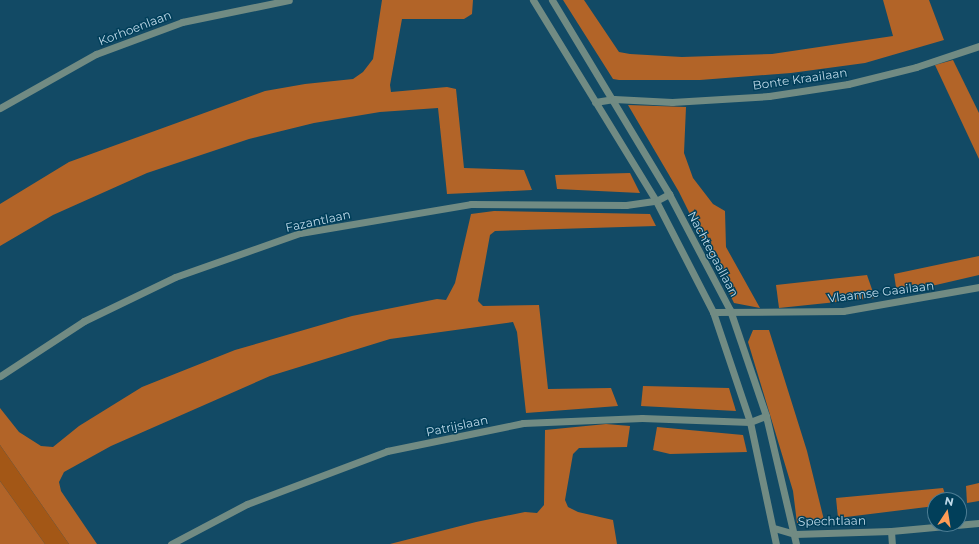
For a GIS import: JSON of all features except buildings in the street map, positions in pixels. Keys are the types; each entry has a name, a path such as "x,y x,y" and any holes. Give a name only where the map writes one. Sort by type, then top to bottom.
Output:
{"street":[{"name":"Korhoenlaan","path":"0,108 96,54 182,22 289,0"},
{"path":"533,0 656,201 714,312 750,422 774,528 776,544"},
{"name":"Nachtegaallaan","path":"552,0 614,99 669,194 730,310 766,416 795,534 796,544"},
{"name":"Bonte Kraailaan","path":"595,102 614,99 672,102 769,96 848,84 916,66 979,46"},
{"name":"Fazantlaan","path":"0,376 84,321 176,277 300,234 471,204 626,205 656,201 669,194"},
{"name":"Vlaamse Gaailaan","path":"714,312 730,310 844,311 979,287"},
{"name":"Patrijslaan","path":"171,544 247,504 387,451 523,423 642,418 750,422 766,416"},
{"name":"Spechtlaan","path":"774,528 795,534 892,531 979,523"},
{"path":"892,531 892,544"}],"shaded area":[{"path":"382,0 473,0 472,14 464,19 402,19 390,85 391,92 447,87 456,89 464,168 524,170 532,190 447,194 438,108 380,112 314,123 249,139 147,173 53,215 0,246 0,204 69,162 265,91 305,84 353,79 363,72 373,59"},
{"path":"563,0 584,0 619,52 630,54 682,57 772,54 893,36 883,0 929,0 944,40 865,63 791,73 700,80 619,80 613,79"},
{"path":"953,60 979,113 979,159 935,65"},
{"path":"628,105 686,107 684,153 693,178 713,204 725,211 726,247 760,308 734,303 679,192"},
{"path":"630,173 640,193 557,189 555,175"},
{"path":"494,211 650,214 656,226 495,231 490,235 478,301 483,306 539,305 548,389 611,388 618,406 526,413 517,332 513,322 390,339 270,376 111,446 64,472 59,482 61,491 97,544 69,544 0,445 0,408 19,432 41,446 53,447 79,426 142,387 235,350 352,316 437,299 446,300 455,283 471,214"},
{"path":"979,256 979,275 897,294 894,274"},
{"path":"867,275 875,298 779,308 776,285"},
{"path":"753,330 769,330 807,451 824,520 797,523 793,491 748,342"},
{"path":"643,386 729,388 736,411 641,406"},
{"path":"606,424 630,426 627,447 579,448 573,454 565,500 568,507 578,512 613,520 617,544 390,544 476,522 525,512 537,513 544,505 545,430"},
{"path":"657,427 743,435 747,452 670,454 653,450"},
{"path":"0,445 69,544 45,544 0,481"},
{"path":"0,481 45,544 0,544"},
{"path":"979,483 979,501 967,503 966,486"},
{"path":"943,488 944,492 927,492 927,507 838,518 836,498"}]}
